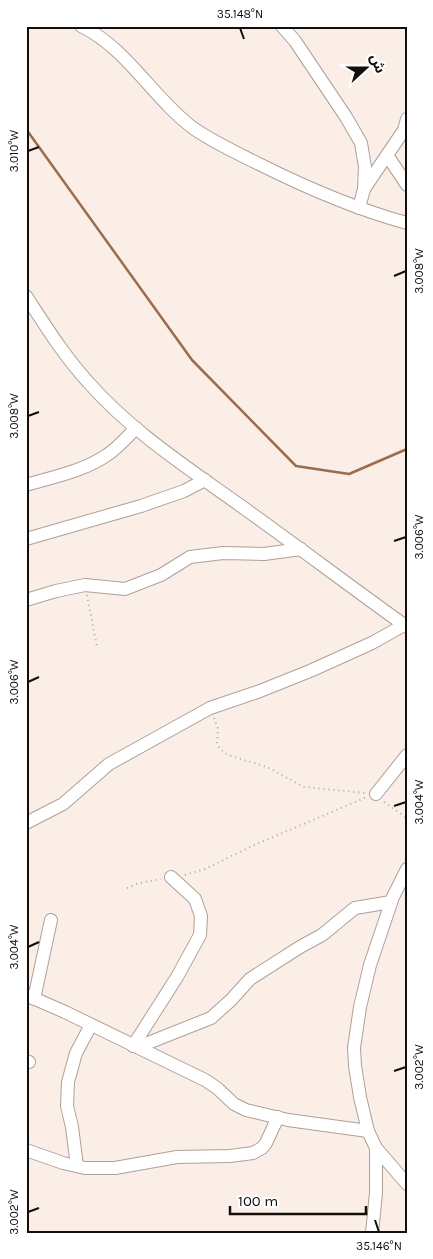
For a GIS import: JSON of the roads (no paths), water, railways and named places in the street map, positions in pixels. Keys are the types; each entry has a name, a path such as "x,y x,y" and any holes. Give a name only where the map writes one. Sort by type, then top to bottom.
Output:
{"street":[{"path":"81,26 101,39 133,69 159,99 193,128 302,185 359,208 407,223"},
{"path":"282,26 295,41 346,117 361,143 365,167 364,189 359,208"},
{"path":"364,189 406,126"},
{"path":"387,155 407,185"},
{"path":"26,296 88,382 136,428 171,457 301,549 405,626 310,671 210,708 109,764 63,804 26,824"},
{"path":"26,485 64,474 97,461 109,454 136,428"},
{"path":"26,538 141,506 184,491 205,480"},
{"path":"26,600 56,590 85,585 125,588 161,575 190,557 223,553 264,554 301,549"},
{"path":"376,794 407,755"},
{"path":"407,869 391,902 370,965 360,1007 354,1048 354,1066 368,1131 376,1148 407,1184"},
{"path":"135,1047 200,935 201,916 195,899 171,878"},
{"path":"135,1047 211,1018 250,979 322,935 354,908 391,902"},
{"path":"51,920 30,997 205,1080 239,1107 278,1117 368,1131"},
{"path":"77,1166 67,1106 68,1082 76,1053 91,1025"},
{"path":"26,1150 77,1166 115,1168 177,1157 230,1156 253,1153 262,1148 266,1143 278,1117"},
{"path":"372,1233 376,1193 376,1148"}],"waterway":[{"path":"26,129 192,360 296,466 349,474 407,449"}]}
